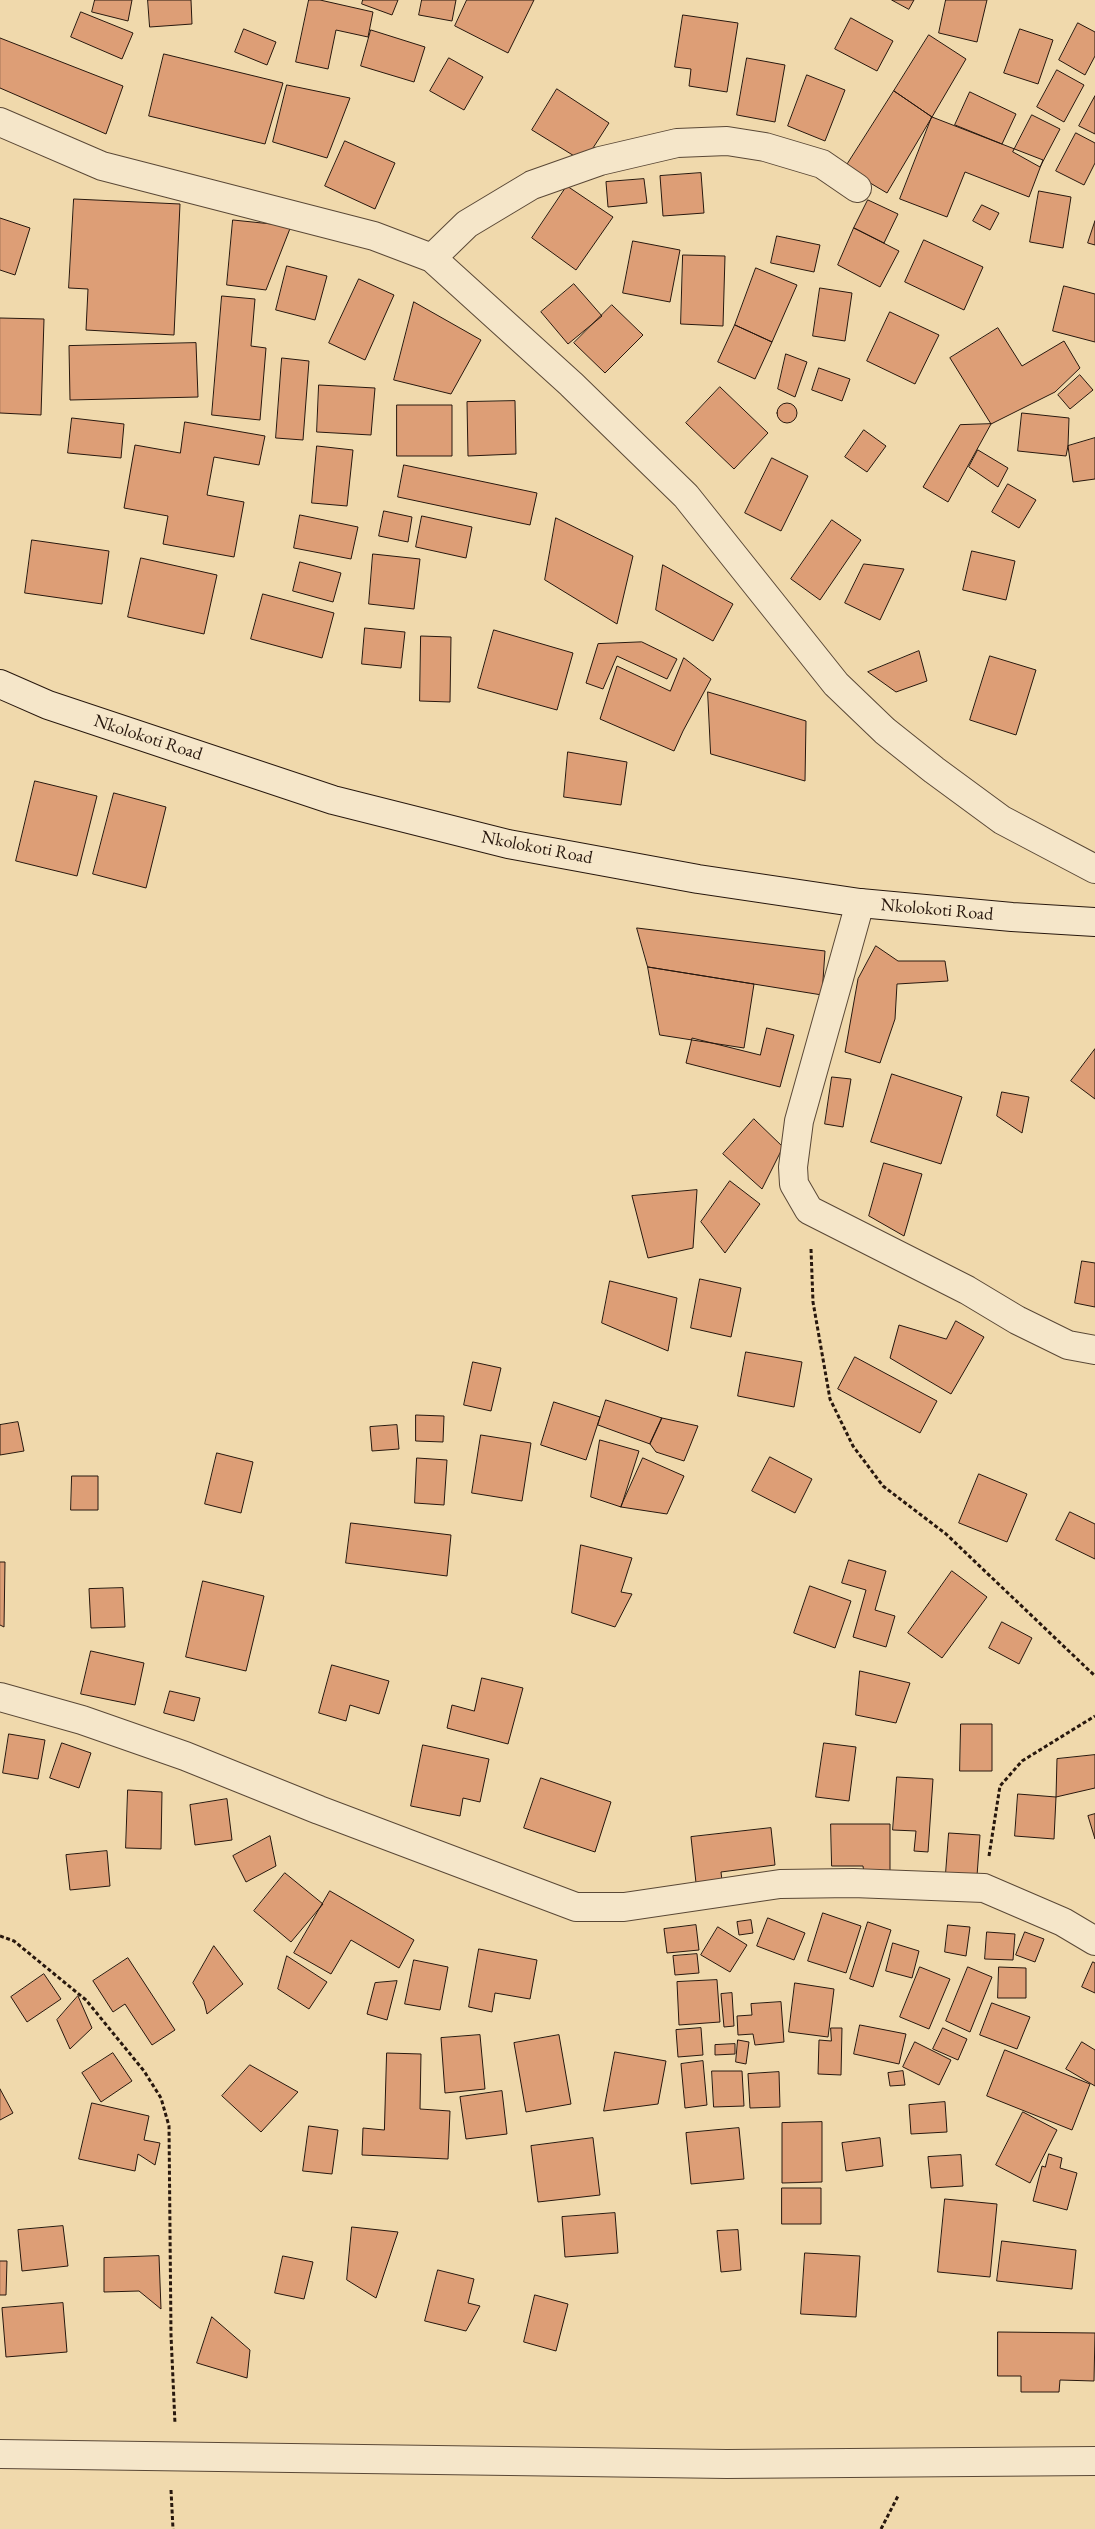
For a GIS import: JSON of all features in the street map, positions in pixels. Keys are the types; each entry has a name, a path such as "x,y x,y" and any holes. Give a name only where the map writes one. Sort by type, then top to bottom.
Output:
{"street":[{"path":"0,122 102,166 374,236 432,258 571,384 686,496 836,684 885,731 1002,820 1095,869"},
{"path":"432,258 468,224 532,185 600,161 677,143 727,141 765,147 822,164 857,188"},
{"name":"Nkolokoti Road","path":"0,684 48,704 342,802 508,844 698,879 860,903 1012,917 1095,922"},
{"path":"860,903 799,1121 793,1167 794,1184 809,1210 950,1281 1068,1345 1095,1350"},
{"path":"0,1697 82,1720 185,1756 319,1810 576,1907 603,1909 624,1907 780,1884 853,1883 984,1888 1063,1922 1095,1941"},
{"path":"0,2454 727,2464 1095,2461"}],"path":[{"path":"809,1210 813,1302 830,1399 853,1446 883,1486 946,1534 1095,1676"},
{"path":"984,1888 1000,1786 1022,1761 1095,1716"},
{"path":"0,1936 14,1941 86,2000 144,2071 161,2098 169,2126 171,2335 176,2457 171,2484 173,2529"}],"building":[{"path":"95,0 132,0 128,21 92,12"},
{"path":"148,0 191,0 192,24 150,27"},
{"path":"309,0 320,0 373,12 368,37 336,30 328,69 296,62"},
{"path":"363,0 398,0 392,15 362,4"},
{"path":"422,0 456,0 452,21 419,15"},
{"path":"467,0 534,0 508,53 455,26"},
{"path":"892,0 914,0 909,9"},
{"path":"946,0 987,0 977,42 939,33"},
{"path":"81,12 133,33 122,59 71,37"},
{"path":"683,15 738,23 727,92 689,86 691,69 675,67"},
{"path":"851,18 893,41 877,71 835,49"},
{"path":"1078,23 1095,32 1095,56 1085,75 1059,60"},
{"path":"244,29 276,42 267,65 235,52"},
{"path":"1020,29 1053,40 1038,84 1004,73"},
{"path":"371,30 425,47 414,82 361,66"},
{"path":"929,35 966,59 932,117 894,91"},
{"path":"0,38 123,86 106,134 0,88"},
{"path":"164,54 283,83 265,144 149,116"},
{"path":"449,58 483,77 464,110 430,91"},
{"path":"747,58 785,65 775,122 737,115"},
{"path":"1057,70 1084,85 1064,122 1037,107"},
{"path":"807,75 845,90 825,141 788,126"},
{"path":"287,85 350,98 327,158 273,142"},
{"path":"557,89 609,123 584,162 532,130"},
{"path":"894,91 932,117 887,193 845,168"},
{"path":"970,92 1016,114 1002,144 955,125"},
{"path":"1095,96 1095,134 1079,126"},
{"path":"1032,115 1060,129 1040,167 1013,152"},
{"path":"932,117 1043,160 1029,197 965,172 947,217 900,199"},
{"path":"1076,133 1095,143 1095,163 1084,185 1056,171"},
{"path":"345,141 395,163 375,209 325,186"},
{"path":"701,173 704,213 663,216 660,176"},
{"path":"644,179 647,203 608,207 606,182"},
{"path":"567,186 613,217 576,270 532,238"},
{"path":"1039,191 1071,197 1063,248 1030,242"},
{"path":"74,199 180,204 174,335 86,330 88,289 69,288"},
{"path":"868,200 898,214 884,243 854,228"},
{"path":"982,205 999,213 990,230 973,221"},
{"path":"0,218 30,228 15,275 0,270"},
{"path":"233,220 291,226 266,290 227,285"},
{"path":"1095,221 1095,245 1088,243"},
{"path":"854,228 899,251 880,287 838,265"},
{"path":"777,236 820,245 814,272 771,263"},
{"path":"924,240 983,267 964,310 905,282"},
{"path":"633,241 680,250 670,302 623,293"},
{"path":"683,255 725,256 723,326 681,324"},
{"path":"287,266 327,276 315,320 276,310"},
{"path":"756,268 797,285 772,342 735,325"},
{"path":"359,279 394,295 365,360 329,343"},
{"path":"574,284 602,316 568,344 541,312"},
{"path":"1064,286 1095,294 1095,342 1053,331"},
{"path":"820,288 852,293 845,341 813,336"},
{"path":"222,296 255,299 251,346 266,348 260,420 212,415"},
{"path":"414,302 481,340 451,394 394,380"},
{"path":"612,305 643,335 605,373 574,343"},
{"path":"890,312 939,335 915,384 867,361"},
{"path":"0,318 44,319 41,415 0,413"},
{"path":"735,325 772,342 755,379 718,362"},
{"path":"998,328 1022,366 1064,341 1080,368 1055,392 991,424 950,358"},
{"path":"196,343 198,397 70,400 69,346"},
{"path":"786,354 807,362 795,397 778,389"},
{"path":"282,358 309,361 303,440 276,438"},
{"path":"819,368 850,379 842,401 812,390"},
{"path":"1080,375 1093,390 1070,409 1058,395"},
{"path":"319,385 375,388 371,435 317,432"},
{"path":"720,387 768,433 734,469 686,423"},
{"path":"515,401 516,454 468,456 467,402"},
{"path":"787,403 794,406 797,413 794,420 787,423 780,420 777,413 780,406"},
{"path":"397,405 452,405 452,456 397,456"},
{"path":"1022,413 1069,418 1066,456 1018,451"},
{"path":"72,418 124,424 121,458 68,453"},
{"path":"185,422 265,436 259,465 214,457 207,495 244,502 234,557 163,544 168,516 124,508 135,445 180,453"},
{"path":"991,424 948,502 923,487 960,425"},
{"path":"864,430 886,446 867,472 845,457"},
{"path":"1095,438 1095,479 1073,482 1068,446"},
{"path":"317,446 353,450 347,506 312,503"},
{"path":"978,450 1008,468 998,487 969,467"},
{"path":"772,458 808,476 781,531 745,513"},
{"path":"404,465 537,493 530,525 398,497"},
{"path":"1008,484 1036,500 1019,528 992,512"},
{"path":"384,511 412,517 408,542 379,536"},
{"path":"300,515 358,527 351,559 294,548"},
{"path":"422,516 472,527 466,558 416,547"},
{"path":"556,518 633,556 617,624 545,580"},
{"path":"832,520 861,540 820,600 791,579"},
{"path":"32,540 109,551 102,604 25,593"},
{"path":"972,551 1015,561 1006,600 963,590"},
{"path":"373,554 420,559 414,609 369,604"},
{"path":"141,558 217,575 204,634 128,617"},
{"path":"300,562 341,573 333,602 293,591"},
{"path":"864,564 904,569 880,620 845,603"},
{"path":"663,565 733,604 713,641 656,610"},
{"path":"263,594 334,613 322,658 251,639"},
{"path":"365,628 405,632 401,668 362,664"},
{"path":"494,630 573,653 557,710 478,688"},
{"path":"421,636 451,637 450,702 420,701"},
{"path":"642,642 677,659 667,679 617,656 603,689 586,683 598,644"},
{"path":"919,651 927,681 896,692 868,672"},
{"path":"990,656 1036,670 1016,735 970,720"},
{"path":"684,658 711,679 674,751 600,719 617,666 670,691"},
{"path":"708,692 806,721 805,781 711,754"},
{"path":"568,752 627,762 621,805 564,797"},
{"path":"35,781 97,796 77,876 16,861"},
{"path":"114,793 166,807 146,888 93,874"},
{"path":"637,928 825,951 822,995 648,967"},
{"path":"876,946 898,961 945,961 948,981 897,984 895,1019 880,1063 845,1052 858,979"},
{"path":"648,967 754,984 744,1048 660,1035"},
{"path":"767,1028 794,1035 780,1087 686,1063 692,1038 760,1055"},
{"path":"1095,1049 1095,1099 1071,1081"},
{"path":"892,1074 962,1097 941,1164 871,1142"},
{"path":"832,1077 851,1079 843,1127 825,1124"},
{"path":"1002,1092 1029,1097 1022,1133 997,1116"},
{"path":"754,1119 783,1147 762,1189 723,1154"},
{"path":"884,1163 922,1174 904,1236 869,1216"},
{"path":"730,1181 760,1204 725,1253 701,1222"},
{"path":"697,1190 693,1248 648,1258 632,1196"},
{"path":"1082,1261 1095,1263 1095,1307 1075,1303"},
{"path":"700,1279 741,1288 731,1337 691,1328"},
{"path":"610,1281 677,1298 668,1351 602,1323"},
{"path":"956,1321 984,1337 951,1394 890,1358 899,1325 946,1339"},
{"path":"746,1352 802,1362 794,1407 738,1396"},
{"path":"855,1357 937,1401 920,1433 838,1389"},
{"path":"473,1362 501,1368 491,1411 464,1405"},
{"path":"606,1400 662,1418 650,1444 598,1425"},
{"path":"554,1402 600,1417 586,1460 541,1445"},
{"path":"416,1415 444,1416 443,1442 416,1441"},
{"path":"662,1418 698,1426 684,1461 656,1452 650,1444"},
{"path":"18,1422 24,1451 0,1455 0,1425"},
{"path":"397,1425 399,1449 372,1451 370,1427"},
{"path":"481,1435 531,1443 522,1501 472,1493"},
{"path":"600,1440 639,1451 621,1507 591,1497"},
{"path":"217,1453 253,1462 241,1513 205,1504"},
{"path":"770,1457 812,1479 795,1513 752,1491"},
{"path":"417,1458 447,1460 444,1505 415,1503"},
{"path":"643,1458 684,1476 667,1514 621,1507"},
{"path":"979,1474 1027,1494 1007,1542 959,1523"},
{"path":"72,1476 98,1476 98,1510 71,1510"},
{"path":"1070,1512 1095,1524 1095,1559 1056,1540"},
{"path":"351,1523 451,1535 447,1576 346,1563"},
{"path":"581,1545 632,1558 621,1592 632,1594 615,1627 572,1613"},
{"path":"849,1560 886,1571 875,1610 895,1616 886,1647 853,1637 866,1590 842,1583"},
{"path":"0,1562 5,1562 4,1627 0,1625"},
{"path":"952,1571 987,1597 942,1658 908,1633"},
{"path":"203,1581 264,1596 246,1671 186,1657"},
{"path":"810,1586 851,1601 835,1648 794,1633"},
{"path":"123,1588 125,1627 91,1628 89,1589"},
{"path":"1002,1622 1032,1638 1019,1664 989,1648"},
{"path":"91,1651 144,1663 135,1705 81,1694"},
{"path":"332,1665 389,1681 379,1714 350,1705 346,1721 319,1713"},
{"path":"860,1671 910,1683 896,1723 856,1715"},
{"path":"482,1678 523,1688 508,1744 447,1728 452,1705 474,1711"},
{"path":"170,1691 200,1698 194,1721 164,1713"},
{"path":"961,1724 992,1724 992,1771 960,1771"},
{"path":"9,1734 45,1740 38,1779 3,1773"},
{"path":"62,1743 91,1753 79,1788 50,1778"},
{"path":"824,1743 856,1747 849,1801 816,1797"},
{"path":"423,1745 489,1759 480,1802 463,1798 460,1816 411,1806"},
{"path":"1095,1755 1095,1788 1056,1797 1057,1759"},
{"path":"897,1777 933,1779 928,1852 914,1851 916,1831 893,1830"},
{"path":"541,1778 611,1802 595,1852 524,1828"},
{"path":"128,1790 162,1792 161,1849 126,1848"},
{"path":"1018,1794 1056,1797 1054,1839 1015,1836"},
{"path":"227,1799 232,1840 195,1845 190,1805"},
{"path":"1095,1814 1095,1839 1088,1816"},
{"path":"831,1824 890,1824 890,1873 864,1873 863,1866 832,1866"},
{"path":"771,1828 775,1865 721,1872 723,1889 697,1892 691,1837"},
{"path":"949,1833 980,1835 977,1876 946,1873"},
{"path":"270,1836 276,1866 246,1882 233,1856"},
{"path":"107,1851 110,1886 70,1890 66,1855"},
{"path":"285,1873 323,1904 291,1942 254,1911"},
{"path":"330,1891 414,1940 399,1968 351,1940 331,1974 294,1953"},
{"path":"823,1913 861,1926 846,1973 808,1961"},
{"path":"768,1918 805,1933 794,1960 757,1946"},
{"path":"751,1920 753,1933 739,1935 737,1922"},
{"path":"868,1922 891,1930 873,1987 850,1979"},
{"path":"696,1925 699,1950 667,1953 664,1929"},
{"path":"948,1925 970,1927 966,1956 945,1952"},
{"path":"718,1927 747,1945 730,1972 701,1955"},
{"path":"987,1932 1015,1934 1013,1960 985,1959"},
{"path":"1025,1932 1044,1939 1035,1962 1016,1955"},
{"path":"893,1943 919,1951 912,1978 886,1971"},
{"path":"214,1946 243,1984 207,2014 204,2001 193,1983"},
{"path":"479,1949 537,1960 530,1999 495,1993 492,2012 469,2007"},
{"path":"697,1954 699,1973 675,1975 673,1956"},
{"path":"287,1956 327,1982 309,2009 278,1989"},
{"path":"128,1958 175,2030 152,2045 125,2004 113,2012 93,1981"},
{"path":"414,1960 448,1967 440,2010 405,2004"},
{"path":"1093,1962 1095,1963 1095,1993 1082,1987"},
{"path":"920,1967 950,1979 929,2029 900,2017"},
{"path":"968,1967 992,1977 970,2032 946,2021"},
{"path":"999,1967 1026,1968 1026,1998 998,1998"},
{"path":"44,1974 61,1999 27,2022 11,1997"},
{"path":"717,1980 720,2022 679,2025 677,1982"},
{"path":"397,1981 387,2020 367,2014 375,1983"},
{"path":"795,1983 834,1989 828,2037 789,2032"},
{"path":"732,1993 734,2026 724,2027 721,1994"},
{"path":"78,1996 92,2028 70,2049 57,2020"},
{"path":"781,2002 784,2042 755,2045 753,2034 738,2035 737,2016 752,2015 751,2004"},
{"path":"992,2003 1030,2017 1017,2049 980,2035"},
{"path":"860,2025 906,2034 899,2064 854,2054"},
{"path":"701,2028 703,2055 678,2057 676,2030"},
{"path":"831,2028 842,2028 841,2075 818,2074 819,2040 831,2041"},
{"path":"943,2028 967,2039 958,2060 933,2049"},
{"path":"480,2035 485,2089 445,2093 441,2038"},
{"path":"559,2035 571,2104 526,2112 514,2043"},
{"path":"738,2040 749,2042 746,2064 736,2062"},
{"path":"915,2042 951,2060 939,2085 903,2067"},
{"path":"1082,2042 1095,2050 1095,2086 1066,2069"},
{"path":"735,2044 735,2054 715,2055 715,2045"},
{"path":"1005,2050 1090,2084 1072,2130 987,2096"},
{"path":"615,2052 666,2061 658,2104 604,2111"},
{"path":"113,2053 132,2081 101,2102 82,2073"},
{"path":"387,2053 421,2054 420,2109 450,2111 448,2159 362,2155 363,2128 384,2130"},
{"path":"703,2061 707,2105 685,2108 681,2064"},
{"path":"250,2065 298,2092 261,2132 222,2096"},
{"path":"712,2071 742,2071 744,2106 714,2107"},
{"path":"903,2071 905,2085 890,2086 888,2073"},
{"path":"779,2072 780,2107 750,2108 748,2074"},
{"path":"0,2089 13,2113 0,2120"},
{"path":"502,2091 507,2134 466,2139 460,2097"},
{"path":"945,2102 947,2132 911,2134 909,2105"},
{"path":"92,2103 149,2116 144,2140 160,2143 155,2165 138,2154 135,2171 79,2159"},
{"path":"1023,2112 1057,2130 1030,2183 996,2165"},
{"path":"822,2122 822,2182 782,2183 782,2123"},
{"path":"309,2126 338,2130 332,2174 303,2171"},
{"path":"739,2128 744,2179 691,2184 686,2133"},
{"path":"593,2138 600,2195 538,2202 531,2146"},
{"path":"880,2138 883,2166 846,2171 842,2143"},
{"path":"1049,2154 1062,2158 1060,2168 1077,2173 1067,2210 1033,2201 1042,2166 1045,2167"},
{"path":"961,2155 963,2186 931,2188 928,2157"},
{"path":"782,2188 821,2188 821,2224 782,2224"},
{"path":"945,2199 997,2204 990,2277 938,2272"},
{"path":"615,2213 618,2253 565,2257 562,2217"},
{"path":"63,2226 68,2266 22,2271 18,2230"},
{"path":"352,2227 398,2232 376,2298 347,2280"},
{"path":"738,2230 741,2270 721,2272 717,2231"},
{"path":"1002,2241 1076,2250 1072,2289 997,2281"},
{"path":"805,2253 860,2256 856,2317 801,2314"},
{"path":"159,2256 161,2309 139,2291 104,2292 104,2258"},
{"path":"283,2256 313,2262 304,2299 275,2293"},
{"path":"0,2261 7,2261 6,2295 0,2295"},
{"path":"438,2270 474,2279 468,2303 480,2306 466,2331 425,2321"},
{"path":"535,2295 568,2304 556,2351 524,2342"},
{"path":"63,2303 67,2352 6,2357 2,2308"},
{"path":"212,2317 250,2350 247,2378 197,2363"},
{"path":"998,2332 1095,2333 1094,2381 1060,2380 1059,2392 1021,2392 1021,2376 998,2376"}]}
